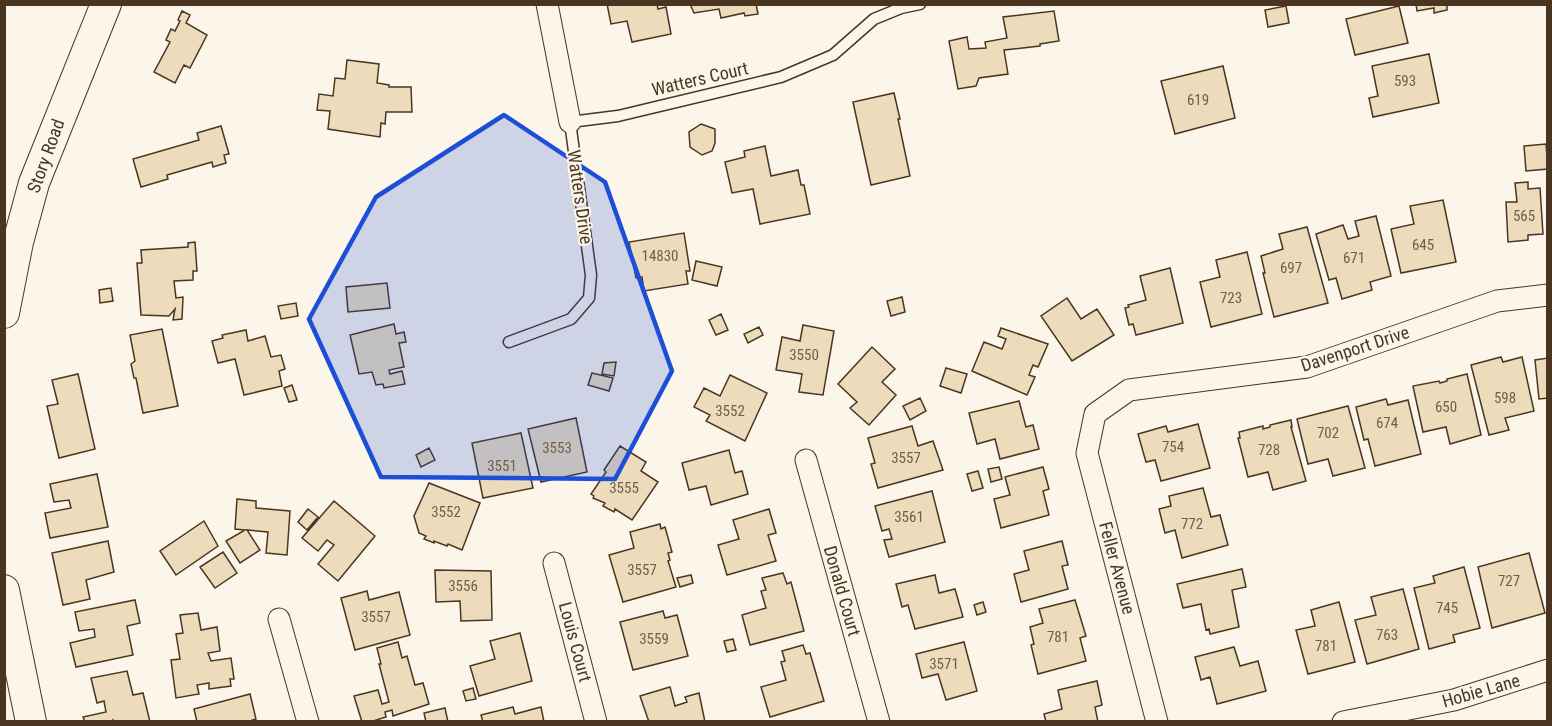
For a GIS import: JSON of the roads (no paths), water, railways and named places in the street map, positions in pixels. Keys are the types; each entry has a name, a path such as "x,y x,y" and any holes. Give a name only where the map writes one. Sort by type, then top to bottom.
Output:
{"street":[{"name":"Story Road","path":"4,313 18,242 34,183 106,4"},
{"name":"Watters Drive","path":"547,4 570,122"},
{"name":"Davenport Drive","path":"1095,414 1128,390 1307,367 1497,301 1548,295"},
{"name":"Feller Avenue","path":"1095,414 1087,453 1157,722"},
{"name":"Donald Court","path":"806,460 879,722"},
{"name":"Louis Court","path":"554,563 596,722"},
{"path":"4,590 32,722"},
{"path":"279,619 308,722"},
{"name":"Hobie Lane","path":"1343,722 1454,700 1548,670"}],"lane":[{"name":"Watters Court","path":"570,122 618,116 781,77 833,55 874,19 901,8 920,4"},
{"name":"Watters Drive","path":"509,342 571,319 589,298 591,275 570,122"}]}
